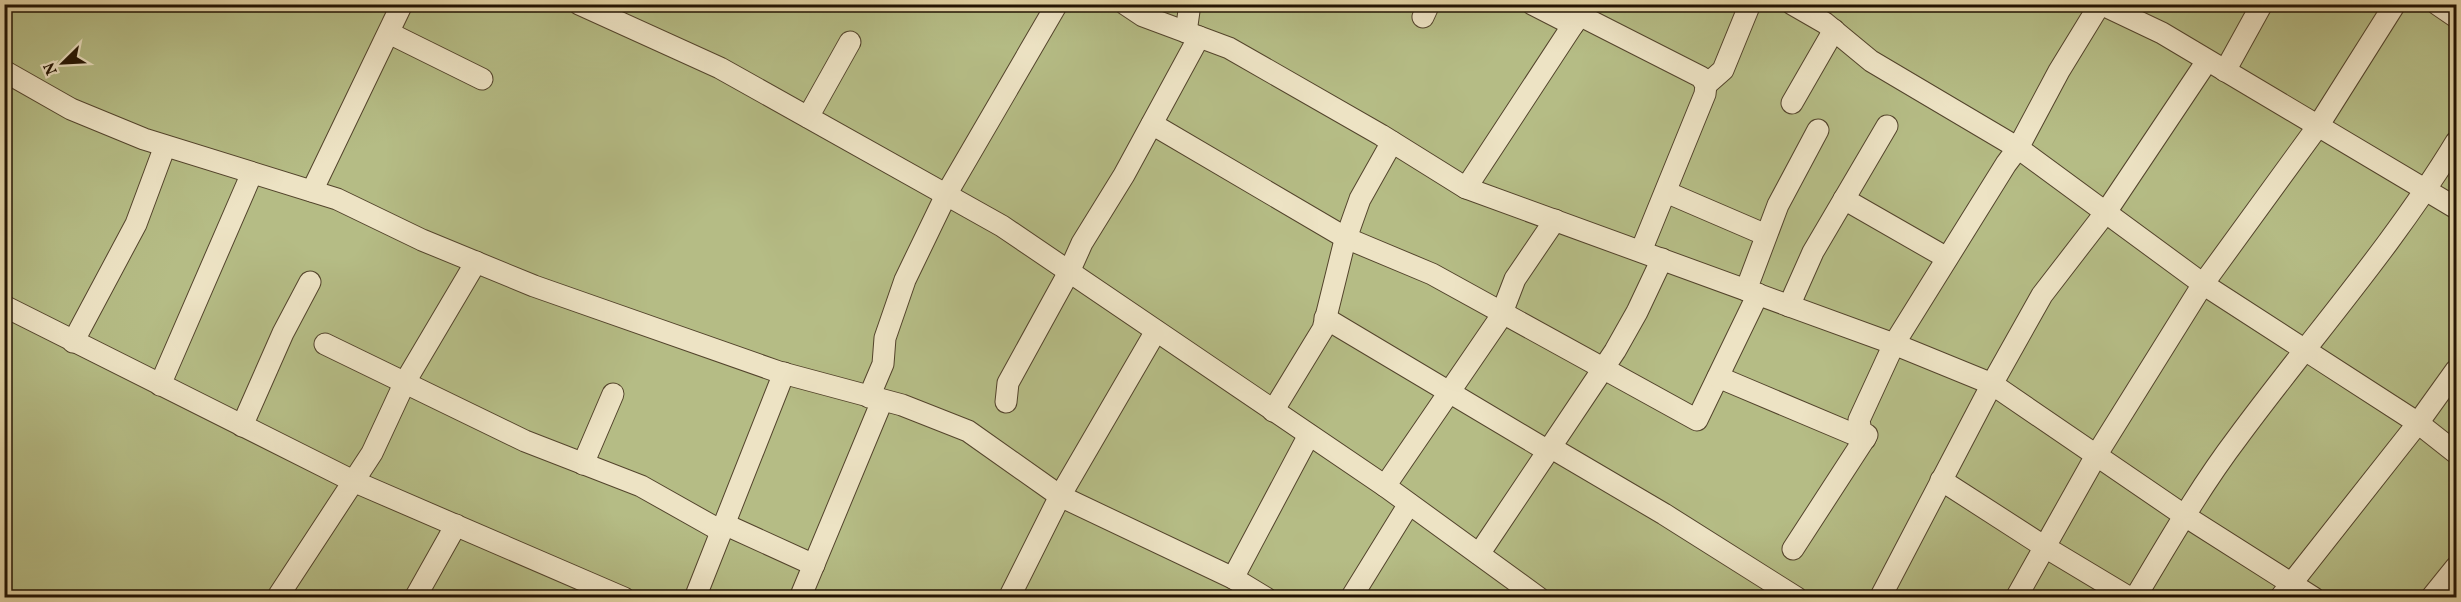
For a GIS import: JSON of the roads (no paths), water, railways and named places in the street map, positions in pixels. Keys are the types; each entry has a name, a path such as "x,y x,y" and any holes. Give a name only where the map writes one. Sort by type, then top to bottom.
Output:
{"street":[{"path":"312,191 402,4"},
{"path":"579,4 624,13 1002,226 1385,486 1539,597"},
{"path":"800,597 876,399 883,364 885,338 905,280 946,193 1057,4"},
{"path":"1125,4 1143,16 1229,48 1392,142 1466,188 1894,344 1992,384 2097,454 2285,590 2314,597"},
{"path":"1006,402 1008,383 1069,272 1082,243 1152,124 1192,34 1190,4"},
{"path":"1532,4 1579,15 1701,77 1706,85 1705,94 1641,251"},
{"path":"1706,85 1723,70 1750,4"},
{"path":"1792,4 1834,30 1871,61 2018,148 2203,284 2418,423 2457,453"},
{"path":"1880,597 1992,384 2042,295 2262,4"},
{"path":"2016,597 2097,454 2203,284 2318,126 2395,4"},
{"path":"2437,4 2457,18"},
{"path":"1793,549 1867,435 1861,432 1859,420 1894,344 2018,148 2060,71 2110,6 2162,33 2457,208"},
{"path":"1466,188 1579,15"},
{"path":"1792,103 1834,30"},
{"path":"389,33 482,79"},
{"path":"808,117 850,42"},
{"path":"4,71 71,109 165,146 338,199 422,240 534,285 784,373 902,405 968,431 1060,496 1247,590 1309,435"},
{"path":"1152,124 1346,238 1432,274 1697,420 1718,377 1752,292 1766,235 1778,205 1818,130"},
{"path":"1790,306 1813,252 1887,126"},
{"path":"2135,597 2236,438 2427,190 2457,141"},
{"path":"1273,411 1323,329 1346,238 1360,199 1392,142"},
{"path":"73,342 136,224 165,146"},
{"path":"160,385 252,173"},
{"path":"1666,192 1766,235"},
{"path":"1844,199 1947,258"},
{"path":"1385,486 1450,393 1502,311 1515,279 1555,220"},
{"path":"1479,554 1604,368 1637,312 1662,259"},
{"path":"277,597 372,453 405,382 476,262"},
{"path":"242,426 283,333 310,282"},
{"path":"4,306 353,481 624,597"},
{"path":"1325,318 1450,393 1664,514 1797,597"},
{"path":"1009,597 1060,496 1156,331"},
{"path":"325,344 525,441 641,486 722,527 814,565"},
{"path":"2285,590 2418,423 2457,370"},
{"path":"695,597 784,373"},
{"path":"1718,377 1865,439"},
{"path":"584,464 613,394"},
{"path":"1941,480 2044,547 2130,597"},
{"path":"1351,597 1409,504"},
{"path":"415,597 456,525"},
{"path":"2431,597 2457,567"}]}
